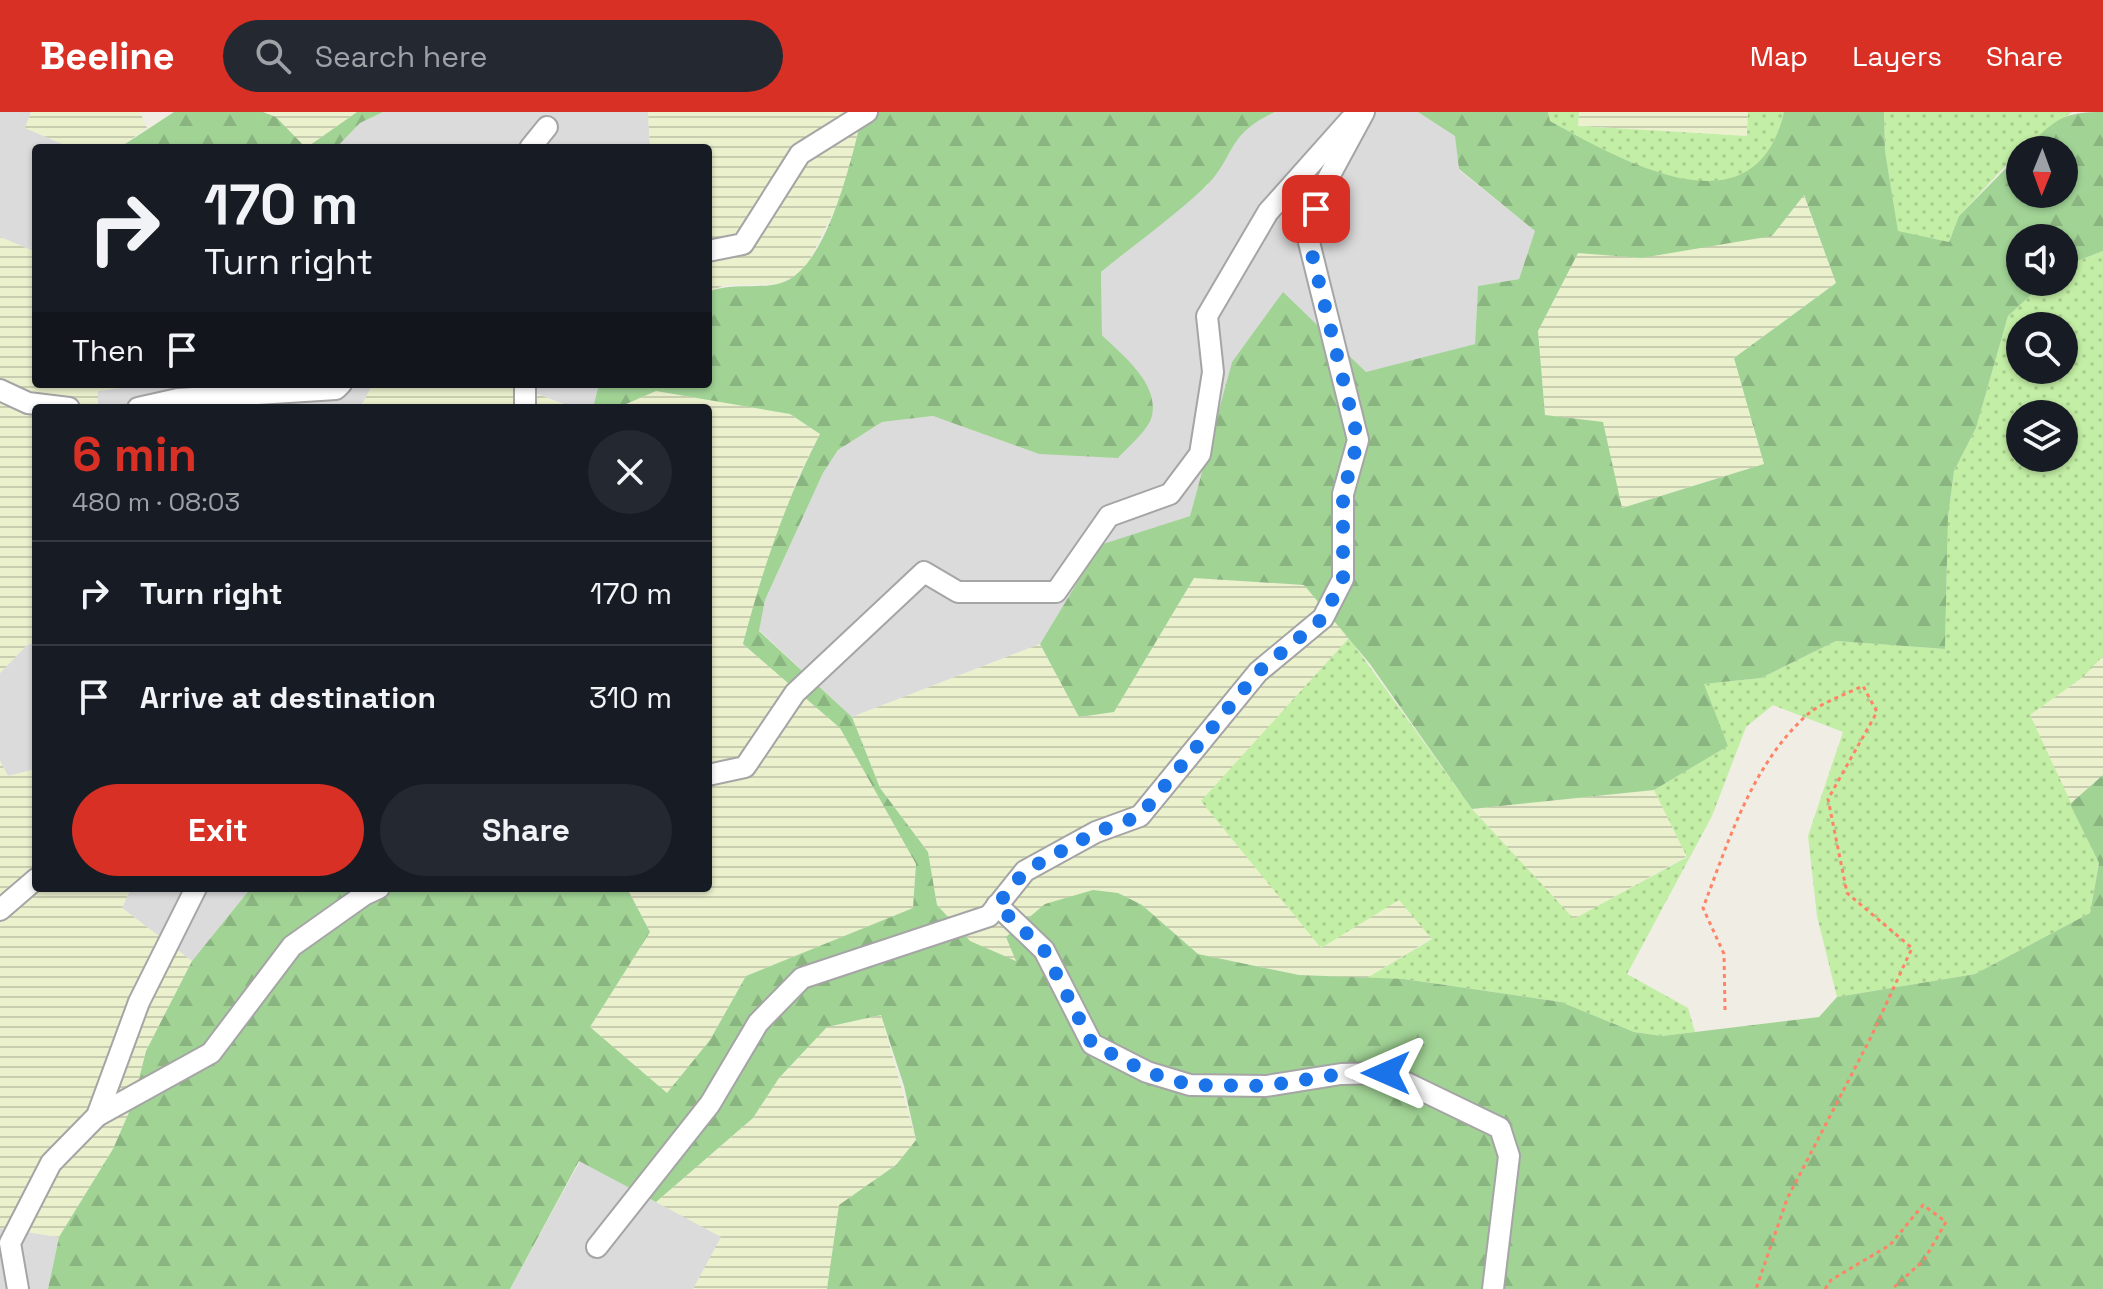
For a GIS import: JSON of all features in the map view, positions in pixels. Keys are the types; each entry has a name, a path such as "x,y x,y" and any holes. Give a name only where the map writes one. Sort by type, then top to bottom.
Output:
{"street":[{"path":"712,250 743,244 800,154 867,112"},
{"path":"712,774 745,767 795,693 924,572 958,592 1056,592 1109,516 1170,494 1200,454 1213,372 1207,316 1268,212 1357,112"},
{"path":"597,1247 710,1104 758,1023 802,978 989,916 1025,871 1096,832 1140,816 1258,672 1323,618 1343,579 1343,494 1358,440 1307,234 1325,184 1364,112"},
{"path":"533,144 547,127"},
{"path":"156,404 178,399 337,388"},
{"path":"0,390 36,404"},
{"path":"0,910 32,882"},
{"path":"97,1116 139,1002 194,892"},
{"path":"18,1289 10,1243 51,1163 97,1116 211,1053 292,946 373,892"},
{"path":"997,905 1044,950 1092,1044 1147,1072 1190,1085 1266,1086 1341,1074 1386,1073 1500,1128 1509,1156 1493,1289"}],"path":[{"path":"1725,1010 1724,954 1703,908 1729,839 1763,766 1810,713 1863,686 1877,712 1828,799 1847,893 1912,948 1870,1039 1787,1199 1756,1289"},
{"path":"1825,1289 1831,1280 1890,1245 1923,1205 1946,1222 1924,1260 1892,1289"}],"shaded area":[{"path":"0,112 31,112 25,128 63,144 32,144 32,250 0,237"},
{"path":"383,112 648,112 650,144 340,144 360,123"},
{"path":"1275,112 1418,112 1456,136 1459,170 1535,231 1519,279 1478,286 1475,344 1366,373 1283,293 1232,362 1190,516 1100,546 1040,644 852,717 759,630 765,600 823,473 838,450 882,422 933,416 1039,454 1137,370 1102,335 1101,272 1207,186 1235,140 1254,122"},
{"path":"120,388 371,388 362,404 98,404 98,391"},
{"path":"522,388 598,388 594,404 564,404"},
{"path":"32,643 32,770 8,776 0,761 0,673"},
{"path":"129,892 248,892 192,961 122,908"},
{"path":"580,1161 722,1237 693,1289 510,1289"},
{"path":"0,1228 59,1237 48,1289 0,1289"}],"green space":[{"path":"31,112 140,112 147,128 125,144 63,144 25,128"},
{"path":"174,112 263,112 276,117 302,144 125,144"},
{"path":"263,112 357,112 312,144 302,144 276,117"},
{"path":"357,112 383,112 360,123 340,144 312,144"},
{"path":"648,112 863,112 843,193 804,271 780,284 725,285 712,290 712,144 650,144"},
{"path":"863,112 1275,112 1247,129 1204,188 1101,272 1102,335 1146,383 1153,406 1149,424 1118,458 1039,454 933,416 882,422 838,450 823,473 765,600 759,631 852,717 880,788 928,852 937,905 970,941 1016,961 1006,937 1045,904 1093,890 1118,893 1142,905 1198,954 1299,975 1404,979 1561,1002 1634,1032 1662,1036 1819,1017 1837,997 1975,974 2090,913 2099,863 2070,804 2103,775 2103,1289 827,1289 839,1205 896,1165 916,1140 904,1086 881,1015 827,1027 779,1078 753,1118 656,1202 579,1161 510,1289 48,1289 59,1237 113,1149 133,1103 146,1051 192,961 248,892 629,892 650,932 590,1027 667,1093 710,1040 746,976 913,908 916,864 840,728 743,644 776,537 820,434 790,414 656,391 626,404 594,404 598,388 712,388 712,291 772,285 798,273 812,257 825,234"},
{"path":"1418,112 1548,112 1550,121 1647,168 1682,178 1715,181 1745,172 1768,150 1784,112 1884,112 1885,151 1898,231 1949,242 1959,216 2006,168 2006,208 2078,208 2078,136 2039,136 2067,116 2103,112 2103,251 2078,261 2078,224 2006,224 2006,296 2030,296 2012,312 2006,312 2006,323 1976,428 1954,471 1948,517 1945,649 1836,641 1761,678 1704,684 1728,746 1654,790 1472,809 1370,664 1304,585 1194,578 1114,712 1079,717 1040,644 1100,545 1190,516 1232,362 1283,292 1366,372 1475,344 1478,286 1519,279 1535,231 1459,169 1455,136","holes":["1804,195 1836,283 1734,358 1764,464 1622,508 1603,422 1545,415 1538,331 1578,253 1641,258 1772,236"]},
{"path":"1548,112 1579,112 1578,126 1747,136 1748,112 1784,112 1768,151 1745,173 1715,181 1682,179 1647,169 1550,121"},
{"path":"1579,112 1748,112 1747,136 1578,126"},
{"path":"1884,112 2072,112 2039,136 2006,136 2006,165 1959,216 1949,242 1898,232 1885,151"},
{"path":"1803,194 1836,283 1734,358 1764,464 1621,508 1603,423 1545,415 1538,331 1578,252 1641,258"},
{"path":"0,237 32,250 32,388 120,388 98,391 98,404 32,404 32,643 0,673"},
{"path":"2103,251 2103,656 2083,677 2030,715 2099,863 2090,913 1975,974 1837,997 1817,916 1808,836 1843,732 1773,705 1746,727 1712,816 1627,974 1688,1008 1695,1032 1662,1036 1634,1032 1561,1002 1404,979 1367,978 1432,939 1399,900 1321,948 1201,801 1349,638 1472,809 1574,919 1687,857 1654,790 1728,746 1703,684 1761,678 1836,641 1945,649 1948,517 1954,471 1976,428 2006,323 2006,384 2078,384 2078,312 2012,312 2030,296 2078,296 2078,261"},
{"path":"371,388 522,388 564,404 362,404"},
{"path":"656,391 790,414 820,434 797,479 743,644 840,727 916,864 913,908 746,976 710,1040 667,1094 590,1027 650,932 629,892 712,892 712,404 626,404"},
{"path":"1194,578 1304,585 1349,638 1202,801 1398,899 1432,938 1367,978 1299,975 1198,954 1142,905 1017,962 970,941 937,905 928,852 880,788 852,717 1040,644 1079,717 1114,712"},
{"path":"2103,656 2103,775 2070,804 2030,715 2083,677"},
{"path":"0,761 8,776 32,770 32,892 129,892 122,908 192,961 146,1051 133,1103 113,1149 59,1237 0,1228"},
{"path":"1654,790 1687,856 1574,919 1472,809"},
{"path":"881,1015 916,1140 896,1165 839,1205 827,1289 693,1289 721,1237 656,1202 753,1118 779,1078 827,1027"}],"route":[{"path":"1316,209 1307,234 1358,440 1343,494 1343,579 1323,618 1258,672 1140,816 1096,832 1025,871 997,905 1044,950 1092,1044 1147,1072 1190,1085 1266,1086 1341,1074 1386,1073"}]}
